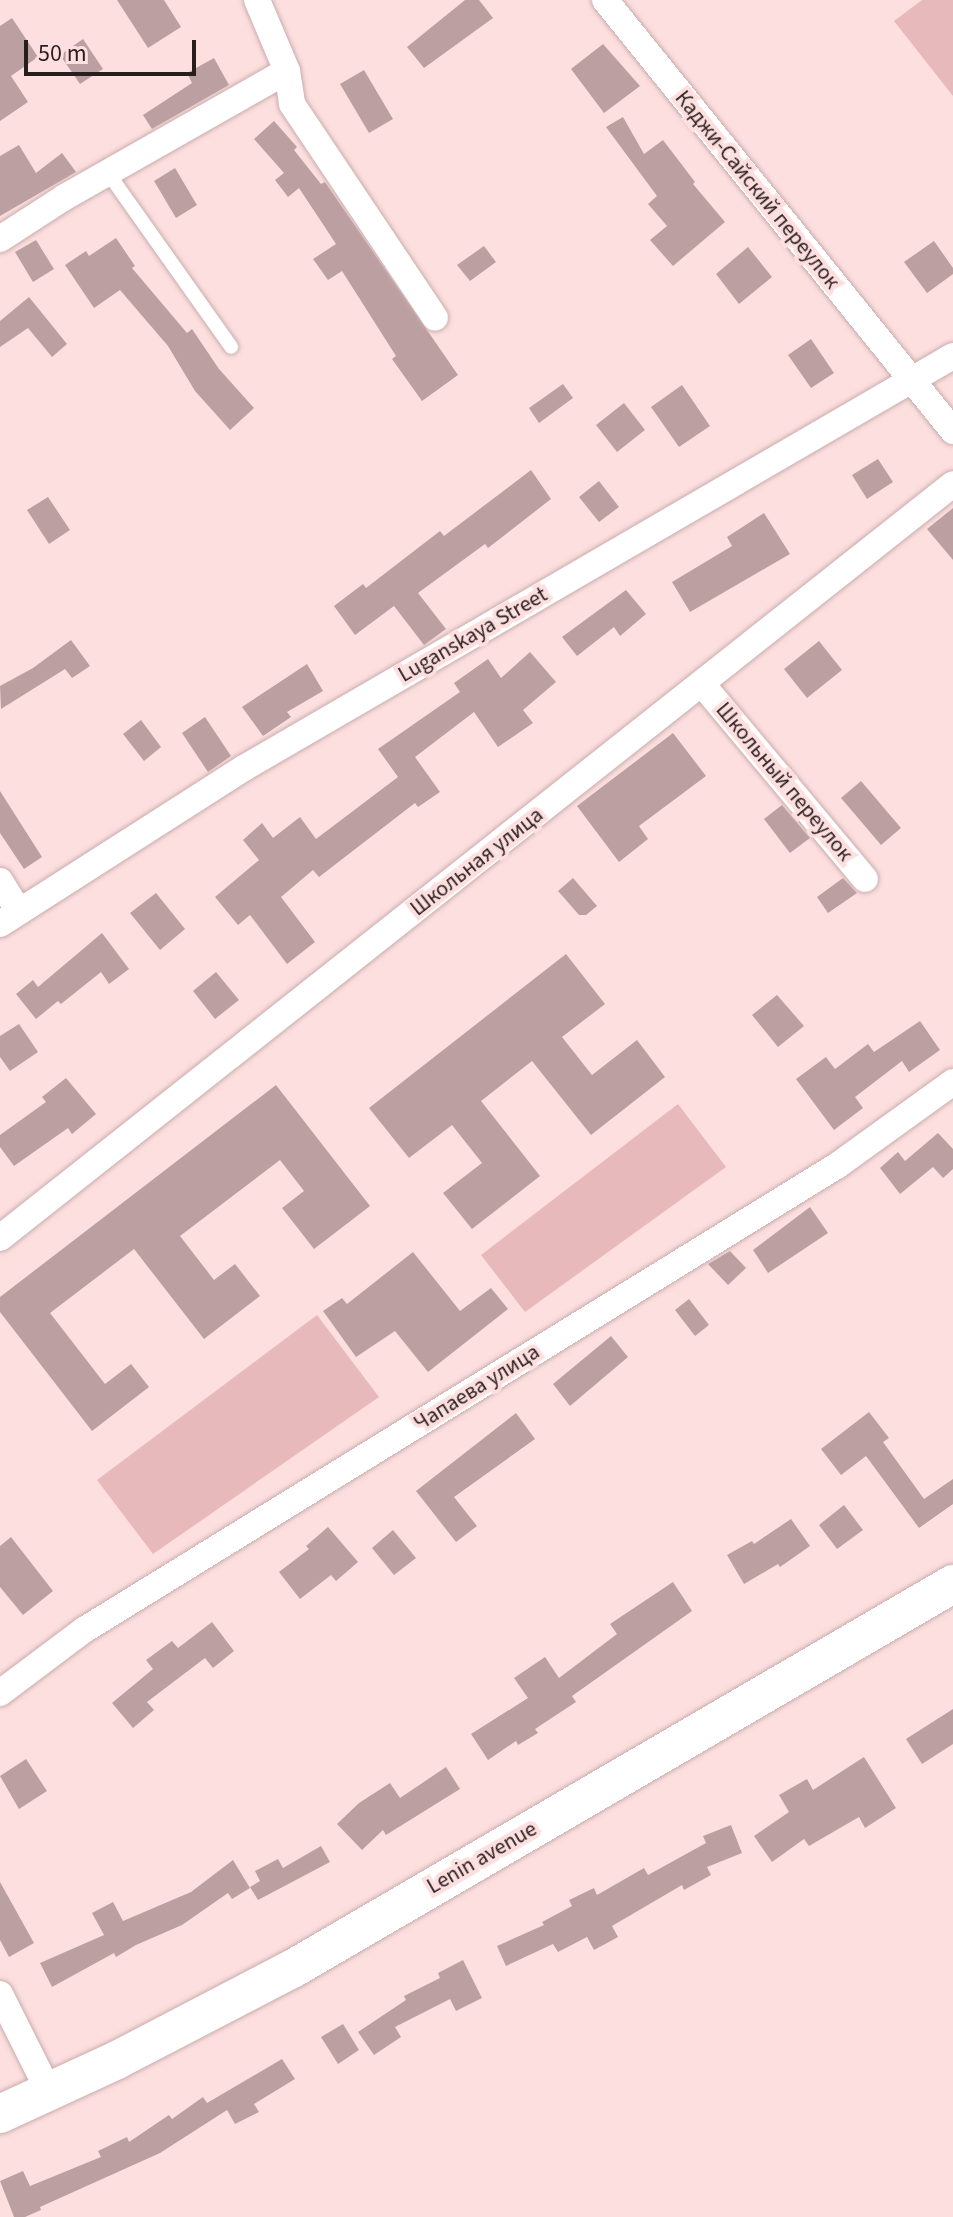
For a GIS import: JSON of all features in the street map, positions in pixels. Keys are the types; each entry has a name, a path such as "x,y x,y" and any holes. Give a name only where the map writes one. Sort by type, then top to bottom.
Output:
{"main road":[{"name":"Lenin avenue","path":"0,2114 294,1968 953,1584"}],"street":[{"path":"257,0 287,71 292,104 435,318"},
{"name":"Каджи-Сайский переулок","path":"605,0 953,431"},
{"path":"0,239 287,71"},
{"name":"Luganskaya Street","path":"9,918 244,768 953,356"},
{"name":"Школьная улица","path":"0,1238 953,484"},
{"name":"Школьный переулок","path":"702,684 865,879"},
{"path":"0,881 9,918"},
{"name":"Чапаева улица","path":"0,1693 84,1630 838,1165 953,1082"},
{"path":"0,1994 49,2092"}],"lane":[{"path":"108,173 231,347"}],"shaded area":[{"path":"922,0 953,0 953,96 894,21"},
{"path":"678,1104 726,1167 525,1312 481,1255"},
{"path":"317,1315 379,1397 153,1554 97,1480"}],"building":[{"path":"117,0 164,0 181,27 148,48"},
{"path":"465,0 479,0 493,18 424,68 407,47"},
{"path":"12,18 38,57 11,76 28,102 0,121 0,26"},
{"path":"83,39 103,69 80,84 60,55"},
{"path":"603,44 640,86 604,113 571,69"},
{"path":"214,58 229,85 152,129 143,115 192,83 187,73"},
{"path":"364,70 393,119 369,133 340,84"},
{"path":"623,117 644,154 663,140 695,182 693,184 725,222 673,266 650,240 667,226 648,204 657,196 606,127"},
{"path":"274,121 297,147 294,150 321,184 325,182 458,375 422,401 392,359 396,356 342,271 328,280 313,259 336,244 299,188 288,197 275,180 284,173 254,139"},
{"path":"19,145 36,173 62,153 76,172 0,216 0,156"},
{"path":"175,168 197,205 176,218 154,181"},
{"path":"116,238 135,266 132,268 187,333 192,329 219,369 254,408 230,430 195,391 168,346 120,290 94,308 65,265 86,251 89,256"},
{"path":"36,240 54,269 33,282 15,252"},
{"path":"934,241 953,268 953,274 927,293 904,262"},
{"path":"484,246 496,262 470,281 457,265"},
{"path":"748,247 772,277 739,304 716,274"},
{"path":"29,297 67,344 52,357 28,328 0,347 0,321"},
{"path":"811,339 834,373 811,388 788,355"},
{"path":"563,384 573,398 539,423 529,408"},
{"path":"682,385 710,426 679,447 651,407"},
{"path":"624,403 645,430 617,452 596,425"},
{"path":"878,459 893,482 867,499 852,475"},
{"path":"531,470 551,499 488,548 485,544 418,593 446,629 424,645 394,606 355,635 334,606 363,584 366,588 440,531 444,536"},
{"path":"599,481 619,507 599,522 579,497"},
{"path":"48,497 70,530 49,544 27,510"},
{"path":"953,508 953,560 927,529"},
{"path":"764,513 790,554 690,612 672,582 732,546 727,537"},
{"path":"626,590 646,614 620,636 614,627 577,656 562,637"},
{"path":"71,640 90,666 72,678 65,669 1,709 0,686 33,668"},
{"path":"819,641 842,670 807,698 784,669"},
{"path":"530,652 556,682 523,710 533,723 498,747 474,712 415,757 440,792 418,807 415,803 319,877 313,870 281,897 315,942 287,964 250,915 238,925 215,897 259,860 243,840 262,823 273,838 300,817 316,839 398,777 378,749 460,692 454,683 488,659 501,678"},
{"path":"307,664 323,691 287,712 291,717 263,736 242,707"},
{"path":"205,717 231,756 208,772 182,733"},
{"path":"141,720 161,747 144,761 123,734"},
{"path":"673,733 706,776 639,826 648,839 619,862 577,806"},
{"path":"861,781 901,828 881,845 841,798"},
{"path":"0,791 42,857 24,869 0,833"},
{"path":"782,805 810,838 790,853 764,819"},
{"path":"573,878 597,906 586,915 579,915 558,891"},
{"path":"843,878 857,893 828,913 817,897"},
{"path":"156,893 185,929 160,950 130,913"},
{"path":"102,933 129,969 109,984 101,972 61,1004 58,1001 36,1019 16,994 33,980 38,987"},
{"path":"566,954 605,1004 562,1037 592,1075 637,1040 665,1077 591,1135 532,1061 481,1101 540,1176 472,1229 443,1193 482,1163 452,1125 409,1158 369,1108"},
{"path":"216,972 239,1000 215,1019 193,991"},
{"path":"777,995 804,1026 778,1047 752,1015"},
{"path":"920,1021 940,1050 909,1072 902,1061 855,1097 863,1108 834,1130 796,1079 826,1057 835,1069 868,1044 874,1052"},
{"path":"19,1024 38,1052 10,1071 0,1057 0,1036"},
{"path":"66,1078 96,1114 72,1134 68,1128 14,1166 0,1147 0,1135 46,1102 42,1097"},
{"path":"276,1085 370,1206 314,1249 282,1208 304,1191 280,1160 180,1236 214,1280 235,1264 260,1296 204,1339 134,1249 50,1313 105,1384 131,1364 149,1387 92,1431 0,1312 0,1297"},
{"path":"938,1133 953,1149 953,1169 943,1178 933,1167 900,1194 880,1168 898,1152 905,1161"},
{"path":"810,1207 828,1233 768,1273 753,1250"},
{"path":"730,1251 746,1268 728,1285 708,1264"},
{"path":"413,1252 460,1311 491,1288 508,1309 428,1372 395,1331 356,1357 323,1311 342,1298 347,1304"},
{"path":"689,1299 709,1325 695,1336 675,1310"},
{"path":"611,1336 628,1357 570,1406 553,1384"},
{"path":"869,1412 889,1438 883,1442 924,1499 953,1479 953,1504 919,1528 866,1456 841,1475 821,1449"},
{"path":"516,1413 535,1439 454,1497 477,1526 456,1542 416,1491"},
{"path":"844,1505 863,1530 837,1549 819,1525"},
{"path":"791,1519 810,1546 780,1567 778,1564 744,1584 727,1555 752,1541 754,1544"},
{"path":"328,1527 358,1562 336,1581 331,1575 300,1599 279,1572 309,1549 306,1546"},
{"path":"393,1530 416,1558 394,1575 372,1548"},
{"path":"11,1537 53,1591 23,1615 0,1587 0,1546"},
{"path":"673,1582 692,1611 572,1696 576,1702 535,1729 538,1733 518,1745 516,1741 488,1760 471,1734 528,1698 514,1678 545,1657 559,1678 617,1634 610,1624"},
{"path":"212,1622 234,1651 213,1668 205,1658 147,1702 154,1710 133,1728 112,1703 153,1669 146,1660 172,1641 178,1648"},
{"path":"953,1709 953,1744 922,1764 906,1739"},
{"path":"864,1757 896,1808 865,1828 859,1817 809,1846 804,1839 772,1862 754,1836 789,1812 779,1795 807,1779 813,1790"},
{"path":"26,1759 47,1791 19,1809 0,1776"},
{"path":"446,1767 460,1789 386,1835 383,1830 362,1850 337,1824 359,1803 390,1783 400,1798"},
{"path":"731,1825 742,1853 707,1867 711,1875 684,1890 682,1885 612,1926 618,1937 594,1950 587,1937 558,1952 553,1944 506,1966 497,1946 544,1925 542,1922 572,1906 569,1900 594,1888 597,1895 644,1868 648,1875 706,1843 703,1836"},
{"path":"321,1846 330,1862 258,1900 250,1887 260,1881 255,1871 278,1859 283,1868"},
{"path":"233,1860 250,1888 232,1899 228,1893 182,1925 116,1957 114,1953 52,1987 40,1963 104,1935 92,1913 113,1902 123,1921 191,1892"},
{"path":"0,1882 34,1943 9,1957 0,1940"},
{"path":"463,1960 482,1998 456,2011 450,1999 395,2027 401,2037 374,2055 358,2032 406,2000 404,1996 440,1978 438,1973"},
{"path":"343,2024 359,2050 338,2064 321,2037"},
{"path":"282,2059 295,2079 254,2104 259,2112 235,2124 227,2110 160,2153 40,2207 41,2210 25,2217 14,2217 0,2181 23,2171 30,2186 101,2157 98,2151 127,2137 129,2142 169,2115 172,2119 203,2097 207,2103"}]}
